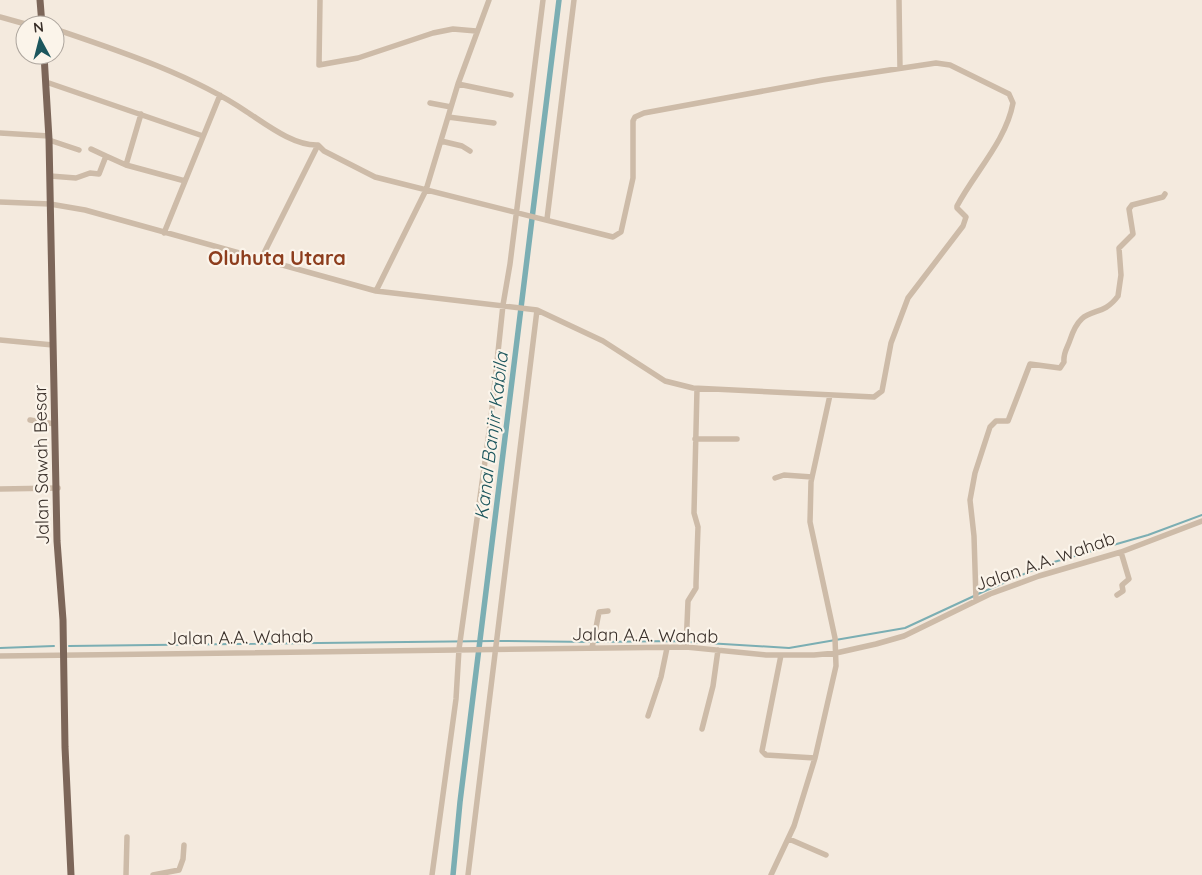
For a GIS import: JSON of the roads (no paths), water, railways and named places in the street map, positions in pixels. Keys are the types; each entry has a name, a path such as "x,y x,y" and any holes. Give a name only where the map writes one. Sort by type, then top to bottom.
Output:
{"main road":[{"path":"40,0 42,15"},
{"name":"Jalan Sawah Besar","path":"45,65 49,138 58,541 64,654 71,875"}],"street":[{"path":"320,0 319,65 358,58 434,33 453,29 476,31"},
{"path":"376,291 426,190 458,84 488,0"},
{"path":"432,875 456,699 543,0"},
{"path":"544,218 574,0"},
{"path":"899,0 900,68"},
{"path":"0,17 15,21"},
{"path":"0,202 50,204 85,210 376,291 534,309 603,341 665,381 697,389 874,397 882,390 890,343 908,298 963,226 966,217 957,206 996,144 1012,109 1013,100 1011,96 950,65 936,63 698,102 639,115 633,121 633,178 621,232 613,237 367,174 324,151 318,145 308,145 275,130 220,95 166,70 65,33"},
{"path":"46,82 203,136"},
{"path":"458,84 511,95"},
{"path":"164,233 220,95"},
{"path":"430,103 451,107"},
{"path":"126,165 141,114"},
{"path":"448,117 494,123"},
{"path":"0,133 49,138 79,150"},
{"path":"441,141 462,146 470,151"},
{"path":"261,259 318,145"},
{"path":"91,149 126,165 185,181"},
{"path":"50,176 76,178 90,173 99,174 106,156"},
{"path":"976,597 974,536 970,500 975,473 990,427 996,421 1006,422 1011,416 1030,364 1060,368 1064,362 1063,354 1075,324 1083,316 1098,312 1118,296 1121,275 1119,248 1133,234 1129,208 1137,203 1163,197 1165,194"},
{"path":"468,875 534,309"},
{"path":"0,340 53,345"},
{"path":"687,644 688,601 696,588 698,527 694,513 697,389"},
{"path":"771,875 789,840 814,758 829,701 836,650 835,638 810,530 812,477 830,395"},
{"path":"30,420 55,424"},
{"path":"695,439 737,439"},
{"path":"775,478 784,475 812,477"},
{"path":"0,488 58,488"},
{"name":"Jalan A.A. Wahab","path":"0,656 495,650 594,644 667,648 687,644 718,650 781,655 836,650 904,636 976,597 1120,552 1202,521"},
{"path":"1117,595 1123,591 1122,585 1129,579 1120,552"},
{"path":"594,644 599,612 608,611"},
{"path":"648,716 661,678 667,648"},
{"path":"702,729 713,686 718,650"},
{"path":"781,655 762,752 766,754 814,758"},
{"path":"126,875 127,837"},
{"path":"789,840 826,855"},
{"path":"153,875 179,870 183,859 184,845"}],"waterway":[{"name":"Kanal Banjir Kabila","path":"453,875 460,802 559,0"},
{"path":"978,594 1047,564 1148,535 1202,515"},
{"path":"595,642 674,641 789,648 905,628 974,596"},
{"path":"69,646 494,641"},
{"path":"500,641 591,642"},
{"path":"0,648 54,646"}],"district":[{"name":"Oluhuta Utara","path":"277,257"}]}
